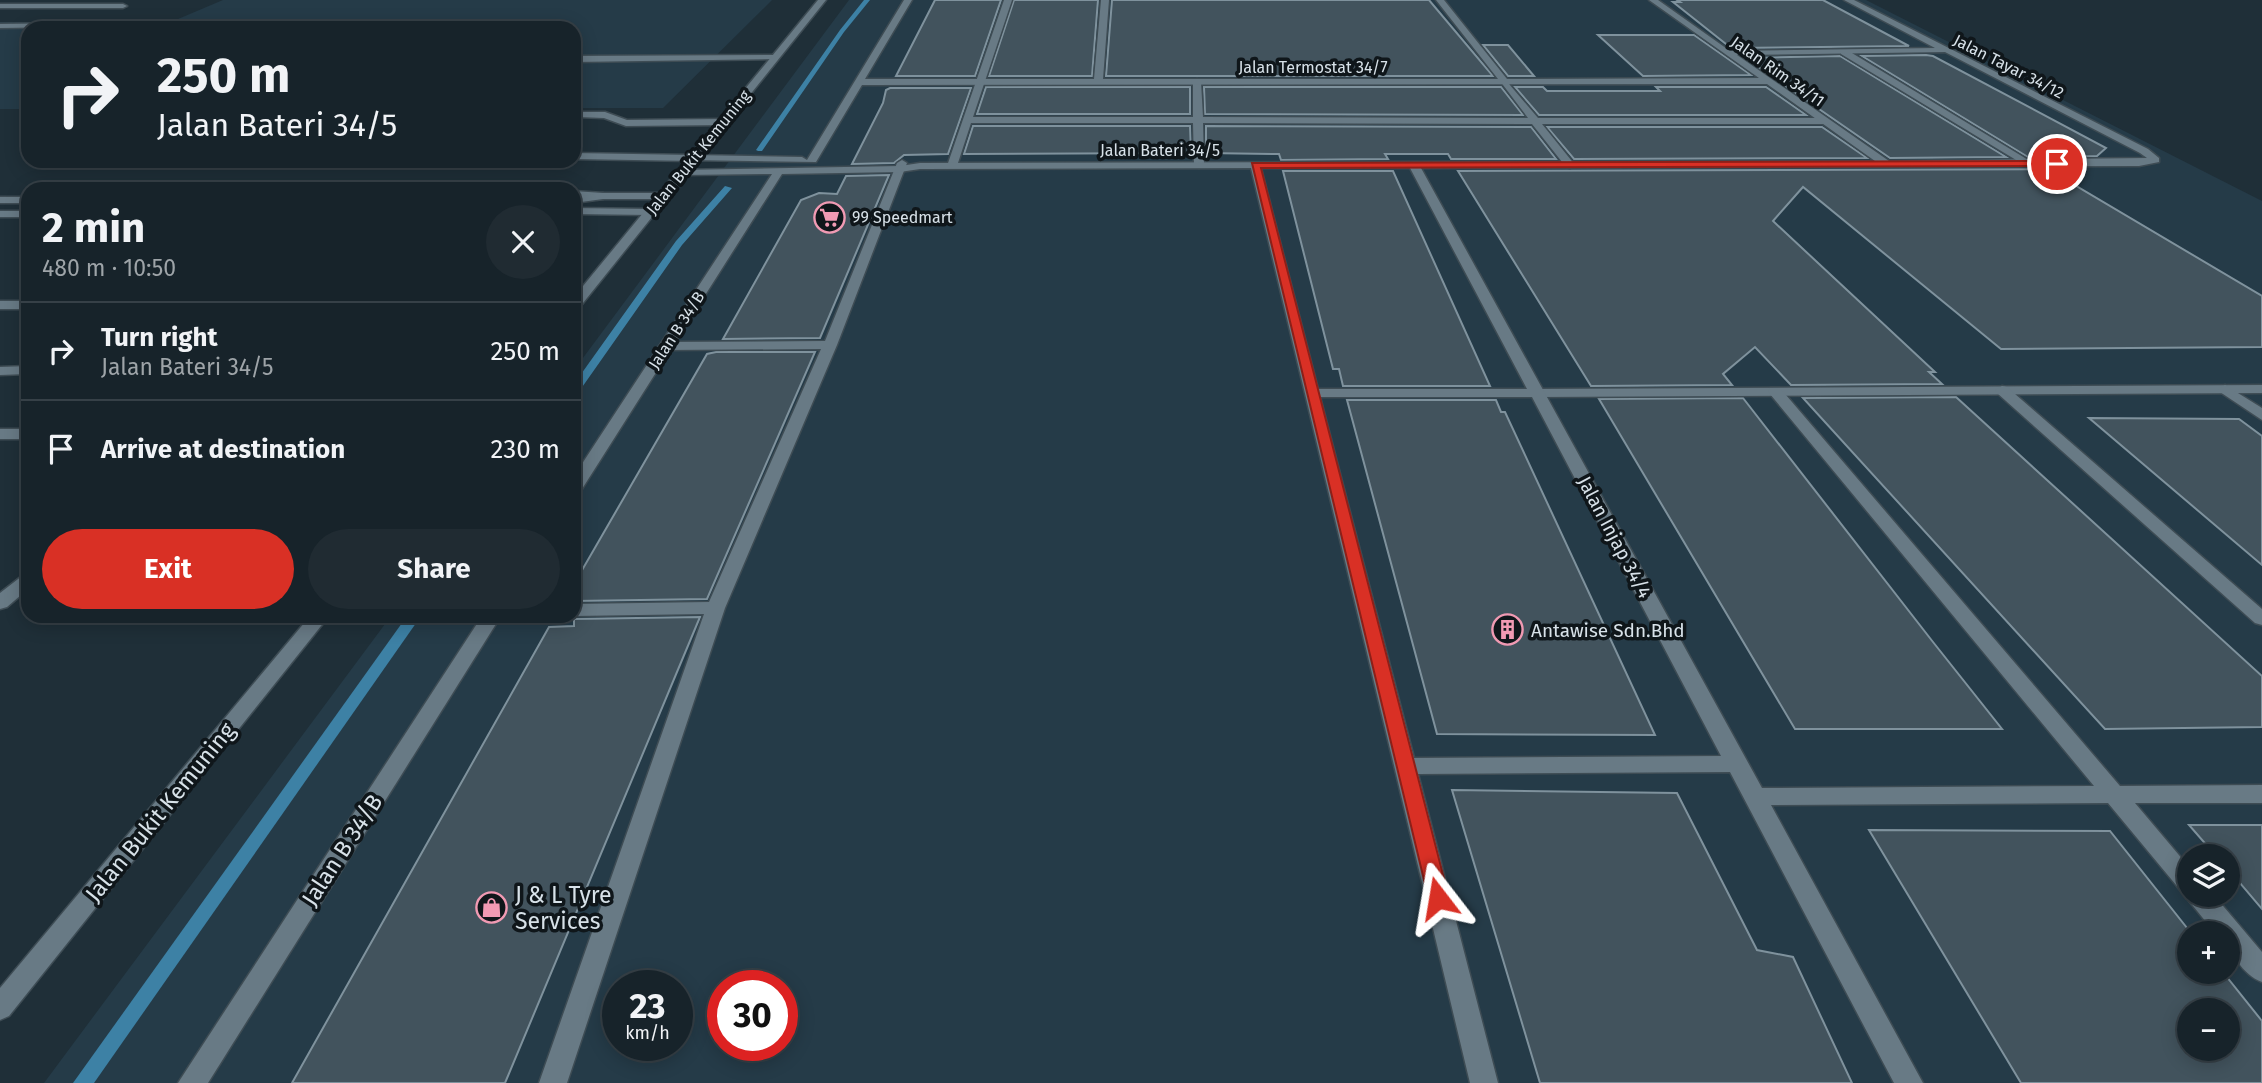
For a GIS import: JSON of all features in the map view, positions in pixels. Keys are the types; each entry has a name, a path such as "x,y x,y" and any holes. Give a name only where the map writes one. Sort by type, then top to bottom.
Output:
{"street":[{"name":"Jalan Bukit Kemuning","path":"581,294 822,0"},
{"path":"812,160 908,0"},
{"path":"952,166 1008,0"},
{"path":"1098,82 1105,0"},
{"path":"1440,0 1570,165"},
{"name":"Jalan Rim 34/11","path":"1653,0 1887,164"},
{"name":"Jalan Tayar 34/12","path":"1848,0 2144,151 2155,160"},
{"path":"0,6 123,6"},
{"path":"0,26 21,26"},
{"path":"1728,53 1948,50"},
{"path":"1844,52 2030,164"},
{"path":"581,59 775,57"},
{"name":"Jalan Termostat 34/7","path":"858,82 1768,81"},
{"path":"1197,82 1199,165"},
{"path":"581,115 605,115 626,123 723,122"},
{"path":"968,120 1825,121"},
{"path":"581,156 812,160 901,166"},
{"name":"Jalan Bateri 34/5","path":"901,166 1255,165 1417,170 1570,165 2030,164 2139,163 2155,160"},
{"path":"1255,165 1484,1083"},
{"path":"682,172 778,172 901,166"},
{"path":"553,1083 716,608 830,345 901,166"},
{"name":"Jalan Injap 34/4","path":"1417,170 1909,1083"},
{"name":"Jalan B 34/B","path":"581,478 778,172"},
{"path":"581,194 663,196"},
{"path":"581,199 603,196"},
{"path":"0,200 21,200"},
{"path":"581,211 649,212"},
{"path":"0,214 21,214"},
{"path":"0,305 21,305"},
{"path":"666,346 830,345"},
{"path":"0,371 21,370"},
{"path":"1312,393 2262,388"},
{"path":"2225,389 2262,415"},
{"path":"2002,390 2262,619"},
{"path":"1775,391 2177,870"},
{"path":"0,434 21,434"},
{"path":"581,610 716,608"},
{"name":"Jalan Bukit Kemuning","path":"0,1008 314,623"},
{"name":"Jalan B 34/B","path":"192,1083 488,623"},
{"path":"1405,766 1737,764"},
{"path":"1755,797 2262,794"},
{"path":"2209,907 2262,971"}],"shaded area":[{"path":"223,0 772,0 663,108 581,108 581,21 173,21"},
{"path":"849,0 1866,0 2262,201 2262,1083 44,1083 386,623 581,623 581,361"},
{"path":"0,22 21,22 21,109 0,109"}],"building":[{"path":"935,0 1001,0 975,76 896,76"},
{"path":"1014,0 1098,0 1092,76 989,76"},
{"path":"1112,0 1429,0 1493,76 1106,76"},
{"path":"1677,0 1823,0 1909,46 1731,48 1673,2 1680,2"},
{"path":"1598,35 1694,35 1751,75 1643,76"},
{"path":"1483,45 1508,45 1534,76 1508,76"},
{"path":"1840,56 2006,157 1890,158 1745,58"},
{"path":"1862,56 1933,56 2106,148 2097,156 2028,157"},
{"path":"986,87 1190,87 1190,114 977,114"},
{"path":"1204,87 1501,87 1523,115 1205,114"},
{"path":"1515,87 1543,87 1547,91 1660,91 1656,87 1766,87 1806,115 1539,115"},
{"path":"971,88 948,154 904,155 894,163 852,164 883,103 886,90"},
{"path":"973,126 1190,126 1191,153 964,154"},
{"path":"1206,126 1531,127 1556,159 1451,159 1448,154 1385,154 1388,159 1281,160 1279,154 1206,153"},
{"path":"1547,127 1822,127 1867,158 1574,159"},
{"path":"2082,169 2068,181 2262,296 2262,347 2001,349 1803,187 1773,221 1935,372 1929,372 1942,384 1791,385 1755,347 1723,374 1732,385 1591,386 1458,171"},
{"path":"1283,171 1393,171 1490,386 1343,386 1339,369 1333,369"},
{"path":"889,175 820,338 723,339 801,200 819,193 837,194 846,176"},
{"path":"815,352 707,599 581,601 581,572 707,354"},
{"path":"1956,397 2262,676 2262,727 2105,729 1803,398"},
{"path":"1743,398 2002,729 1795,729 1599,399"},
{"path":"1347,400 1496,400 1501,412 1505,412 1655,735 1437,734"},
{"path":"2089,418 2239,419 2262,436 2262,565"},
{"path":"700,617 505,1083 292,1083 549,627 574,626 574,623 581,623 581,619"},
{"path":"1452,790 1677,793 1757,950 1793,957 1852,1083 1540,1083"},
{"path":"2189,825 2262,825 2262,909 2240,883 2240,844 2206,844"},
{"path":"1869,830 2110,831 2181,921 2177,921 2177,984 2232,984 2262,1021 2262,1083 2021,1083"}],"waterway":[{"path":"760,150 842,31 867,0"},
{"path":"581,381 679,243 728,188"},
{"path":"83,1083 409,623"}],"place":[{"name":"99 Speedmart","path":"829,217"},
{"name":"Antawise Sdn.Bhd","path":"1508,630"},
{"name":"J & L Tyre Services","path":"492,908"}],"route":[{"path":"1438,898 1255,165 2057,164"}]}
